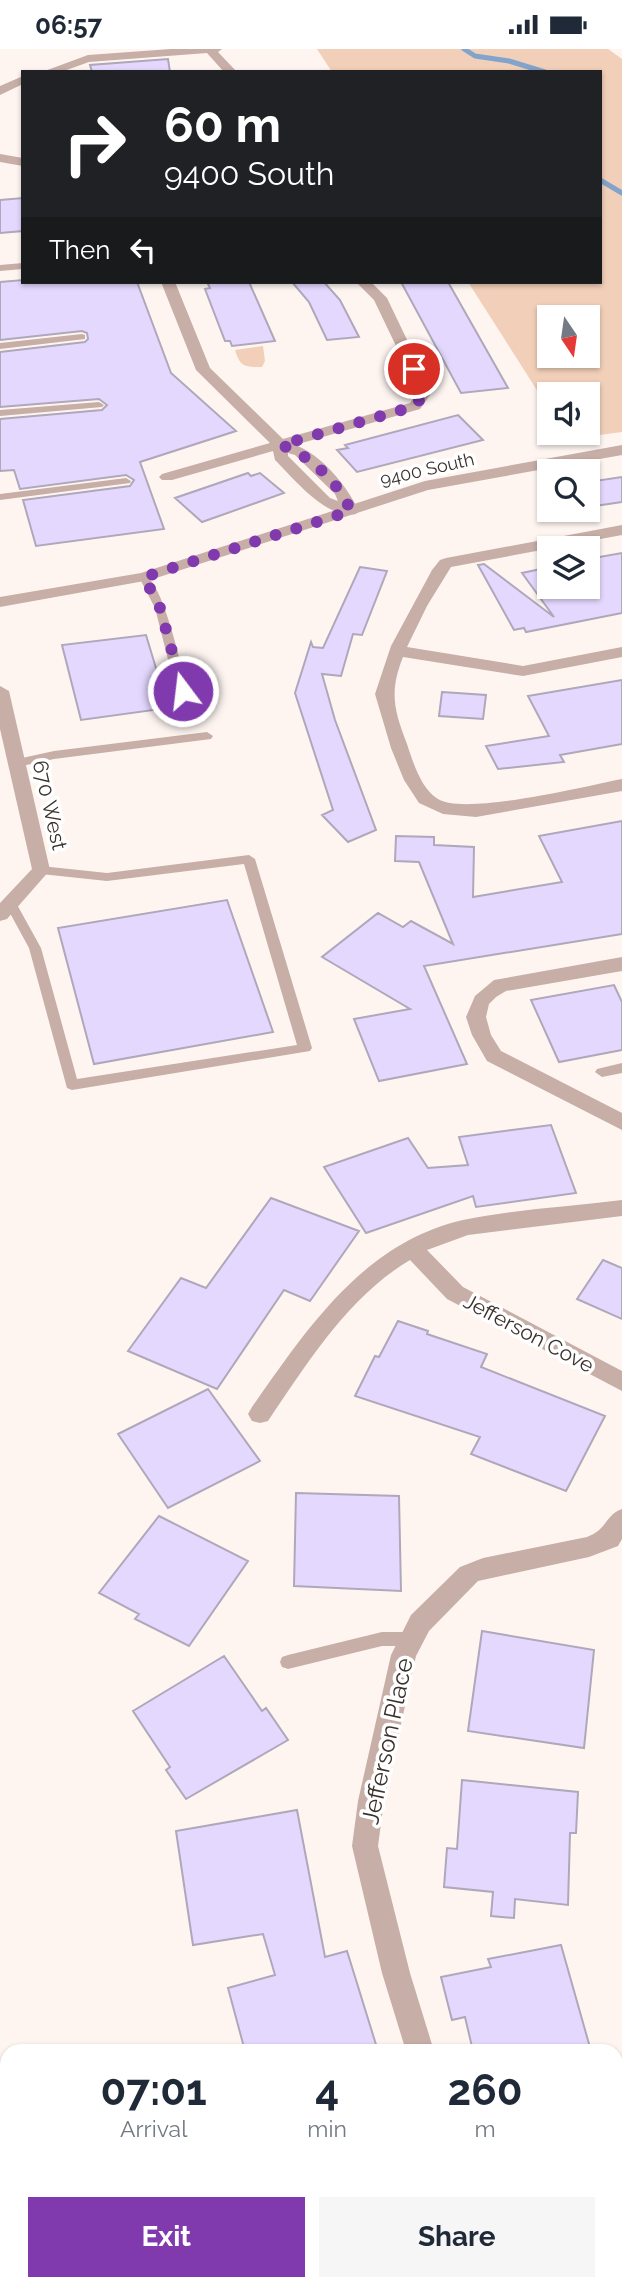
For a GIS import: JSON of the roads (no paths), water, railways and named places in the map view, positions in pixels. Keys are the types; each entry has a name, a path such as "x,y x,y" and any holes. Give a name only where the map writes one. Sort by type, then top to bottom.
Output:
{"street":[{"path":"54,70 89,59 213,50 229,70"},
{"path":"3,86 21,81"},
{"path":"0,158 21,162"},
{"path":"169,284 203,370 281,445"},
{"path":"167,477 415,406 425,392 380,298 365,284"},
{"path":"281,445 280,457 325,501 351,511"},
{"name":"9400 South","path":"0,602 144,577 425,486 622,450"},
{"path":"622,530 446,563 436,574 398,650 387,675 384,694 386,714 415,785 422,797 435,806 453,811 476,811 622,785"},
{"path":"398,650 523,671 622,652"},
{"name":"670 West","path":"0,691 10,753 41,870 5,910"},
{"path":"622,964 501,985 487,992 478,1003 474,1015 485,1043 494,1056 622,1122"},
{"path":"260,1414 336,1307 367,1279 412,1248 453,1231 479,1226 622,1209"},
{"name":"Jefferson Cove","path":"412,1248 455,1293 622,1382"},
{"name":"Jefferson Place","path":"418,2044 396,1973 365,1846 371,1801 404,1655 420,1623 468,1574 483,1568 589,1547 609,1539 621,1518"}],"lane":[{"path":"0,268 21,266"},
{"path":"0,346 82,337"},
{"path":"0,413 99,405"},
{"path":"0,497 126,481"},
{"path":"144,577 160,608 183,691"},
{"path":"10,753 54,755 207,736"},
{"path":"5,910 34,948 72,1085 305,1048 249,859 107,877 41,870"},
{"path":"602,1072 622,1068"},
{"path":"288,1662 382,1639 412,1639"}],"waterway":[{"path":"464,49 475,56 509,61 538,70"},
{"path":"602,181 622,193"}]}
